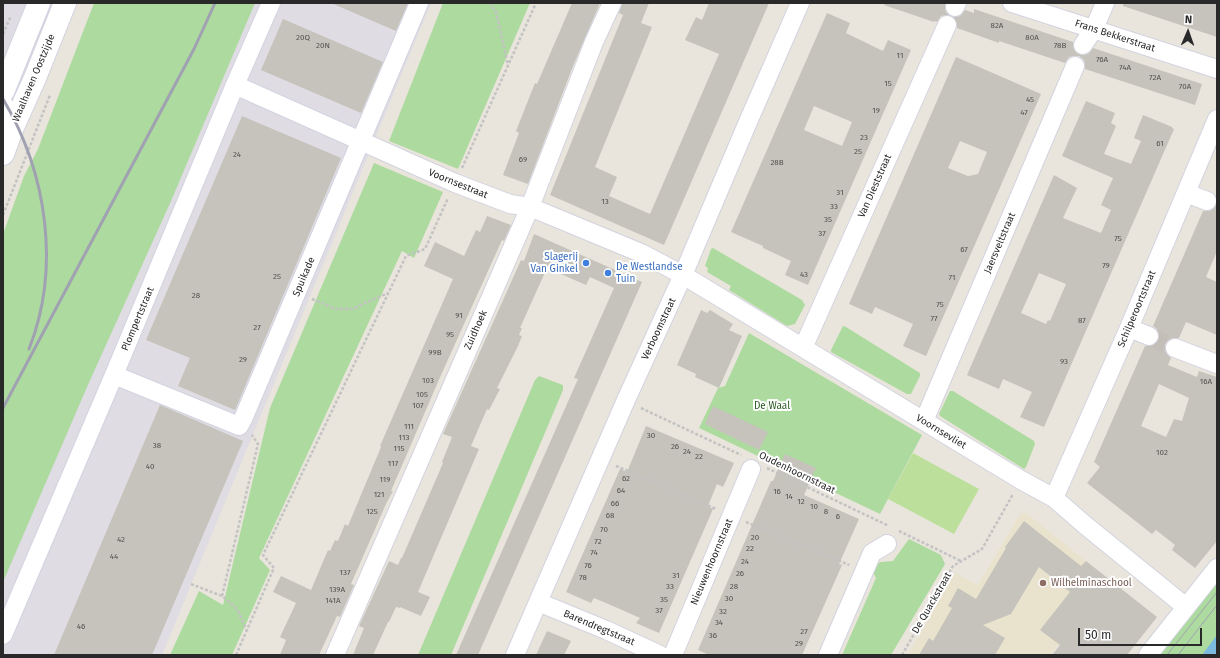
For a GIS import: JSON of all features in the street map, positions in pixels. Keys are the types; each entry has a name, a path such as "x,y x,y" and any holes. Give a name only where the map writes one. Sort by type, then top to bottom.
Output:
{"main road":[{"path":"3,101 16,59 38,3"},
{"name":"Waalhaven Oostzijde","path":"4,150 65,3"}],"street":[{"name":"Plompertstraat","path":"3,635 114,375 235,84 271,3"},
{"name":"Spuikade","path":"243,419 419,3"},
{"name":"Zuidhoek","path":"335,655 530,206 594,42 612,3"},
{"name":"Verboomstraat","path":"515,655 626,400 683,275 800,3"},
{"name":"Frans Bekkerstraat","path":"1012,3 1217,69"},
{"path":"1083,45 1094,29 1105,3"},
{"name":"Van Dieststraat","path":"803,348 947,25"},
{"path":"3,81 11,71 16,59"},
{"name":"Jaersveltstraat","path":"924,421 1075,66"},
{"path":"4,150 9,131 9,123 3,101 26,91 35,78"},
{"name":"Voornsestraat","path":"235,84 455,184 510,204 530,206 641,253 683,275"},
{"name":"Schilperoortstraat","path":"1054,498 1129,328 1217,119"},
{"path":"1186,193 1207,201"},
{"name":"Voornsevliet","path":"683,275 1021,480 1054,498 1186,608"},
{"path":"1129,328 1149,336"},
{"path":"1175,348 1217,364"},
{"path":"114,375 239,426 243,419"},
{"name":"Nieuwenhoornstraat","path":"673,655 754,464"},
{"path":"828,655 872,553 887,544"},
{"path":"1148,655 1217,568"},
{"name":"Barendregtstraat","path":"538,602 606,630 660,655"}],"path":[{"path":"490,3 496,12 508,65"},
{"path":"236,655 274,568 263,555 406,256 425,249 536,3"},
{"path":"318,302 336,309 352,309 388,293"},
{"name":"Oudenhoornstraat","path":"626,400 754,464 961,561"},
{"path":"222,596 258,444 243,419"},
{"name":"De Quackstraat","path":"902,655 953,566 982,549 1021,480"},
{"path":"191,584 222,596 236,609 247,631"}],"shaded area":[{"path":"3,3 61,3 3,141"},
{"path":"250,3 431,3 162,655 3,655 3,560"},
{"name":"Wilhelminaschool","path":"1026,513 1110,580 1050,655 908,655 955,573 978,585 1020,514"}],"green space":[{"path":"94,3 255,3 171,201 87,387 3,582 3,234 24,176 38,149"},
{"path":"443,3 530,3 458,169 389,141"},
{"path":"374,163 443,192 414,258 402,251 259,558 270,570 232,655 170,655 199,591 223,605 270,408"},
{"path":"713,248 802,300 805,305 795,324 787,326 729,290 731,286 707,272 708,268 705,266 711,249"},
{"path":"843,326 920,373 911,394 907,394 831,352"},
{"name":"De Waal","path":"749,333 922,435 880,514 699,428 718,388 725,386"},
{"path":"539,376 563,385 563,390 451,655 418,655 535,380"},
{"path":"950,391 953,391 1034,441 1035,444 1024,469 940,416 939,414"},
{"path":"913,453 979,489 954,534 888,499"},
{"path":"909,539 941,555 945,564 891,655 842,655 876,578 872,570 874,565 881,562 893,561"},
{"path":"1217,582 1217,655 1158,655"}],"water":[{"path":"1217,635 1217,655 1202,655"}],"building":[{"path":"331,3 408,3 396,31"},
{"path":"572,3 600,3 573,66 528,184 503,175 519,133 516,131 535,83 537,84"},
{"path":"622,3 649,3 641,23 652,27 595,167 617,177 609,196 650,214 719,54 685,40 696,17 702,20 709,3 769,3 664,245 550,195 623,15 619,13"},
{"path":"885,3 945,3 946,12 949,15 941,16 937,22 934,22 884,5"},
{"path":"1123,3 1217,3 1217,37 1123,6"},
{"path":"974,9 1073,42 1074,50 1082,55 1088,54 1093,48 1202,84 1195,105 1085,69 1084,60 1079,56 1069,57 1065,63 999,41 999,43 957,28 957,24 953,17 960,16 965,10 974,13"},
{"path":"827,13 850,23 846,33 883,51 888,40 911,50 808,285 785,275 791,261 763,248 763,246 731,232","holes":["814,106 852,122 842,146 804,130"]},
{"path":"283,19 383,62 361,113 261,70"},
{"path":"956,57 1041,94 926,356 903,346 913,324 875,307 872,314 849,304","holes":["960,141 987,152 978,174 968,176 948,168"]},
{"path":"1086,101 1115,113 1111,123 1116,126 1104,154 1131,164 1141,141 1134,138 1143,115 1174,129 1044,427 1020,417 1032,392 1003,379 999,389 967,375 1054,175 1077,188 1063,218 1101,233 1111,210 1101,205 1113,178 1062,156","holes":["1039,273 1066,284 1050,321 1048,320 1046,324 1021,313"]},
{"path":"242,116 341,158 235,410 178,386 190,358 146,340"},
{"path":"1217,203 1217,251 1206,277 1217,282 1217,335 1186,322 1179,338 1169,340 1165,344 1167,354 1171,358 1168,365 1197,377 1199,371 1217,377 1217,541 1195,568 1172,550 1175,545 1156,530 1152,534 1087,483 1100,467 1094,462 1145,346 1151,346 1159,340 1157,329 1153,326 1203,211 1213,209","holes":["1159,384 1189,398 1182,421 1174,419 1166,437 1141,426"]},
{"path":"487,216 511,225 504,241 502,240 441,375 391,491 393,491 351,584 354,585 340,617 337,616 319,655 280,655 286,640 280,637 296,603 273,592 281,576 311,590 328,550 330,551 335,540 338,541 345,524 348,526 381,447 380,446 453,279 424,266 435,242 464,256 476,230 480,232"},
{"path":"534,234 642,282 478,655 456,655 578,379 574,378 614,288 590,277 586,285 547,268 520,328 522,328 519,335 522,336 497,388 500,389 489,410 487,409 471,446 479,449 418,592 430,597 421,616 400,607 396,607 373,655 353,655 364,628 359,626 389,561 398,565 402,558 443,463 442,462 452,437 443,434 521,260 524,261"},
{"path":"701,310 707,313 710,310 733,324 729,330 742,336 719,388 695,377 696,374 677,365"},
{"path":"160,405 243,441 152,655 54,655"},
{"path":"713,406 768,432 759,450 705,424"},
{"path":"646,426 734,463 723,487 717,484 708,506 713,509 659,633 636,623 640,618 613,606 594,598 591,603 566,592 620,469 627,472"},
{"path":"785,454 816,468 804,495 859,519 839,564 842,565 802,655 709,655 698,650 771,481 773,481"},
{"name":"Wilhelminaschool","path":"1024,521 1081,566 1086,561 1157,617 1127,655 1052,655 1060,645 1040,630 1070,592 1039,567 1011,614 983,625 1005,638 995,655 919,655 929,638 933,641 952,608 948,606 958,588 976,599 1006,548 1005,547"},
{"path":"547,631 571,641 564,655 536,655"}],"tunnel":[{"path":"1149,336 1175,348"}],"tram line":[{"path":"1167,655 1217,592"},
{"path":"1178,655 1217,605"}],"railway":[{"path":"3,408 194,49 215,3"},
{"path":"3,99 18,128 30,158 39,189 44,221 46,254 45,286 39,318 29,349"}],"place":[{"name":"Slagerij Van Ginkel","path":"586,263"},
{"name":"De Westlandse Tuin","path":"608,273"},
{"name":"Wilhelminaschool","path":"1043,583"}]}
